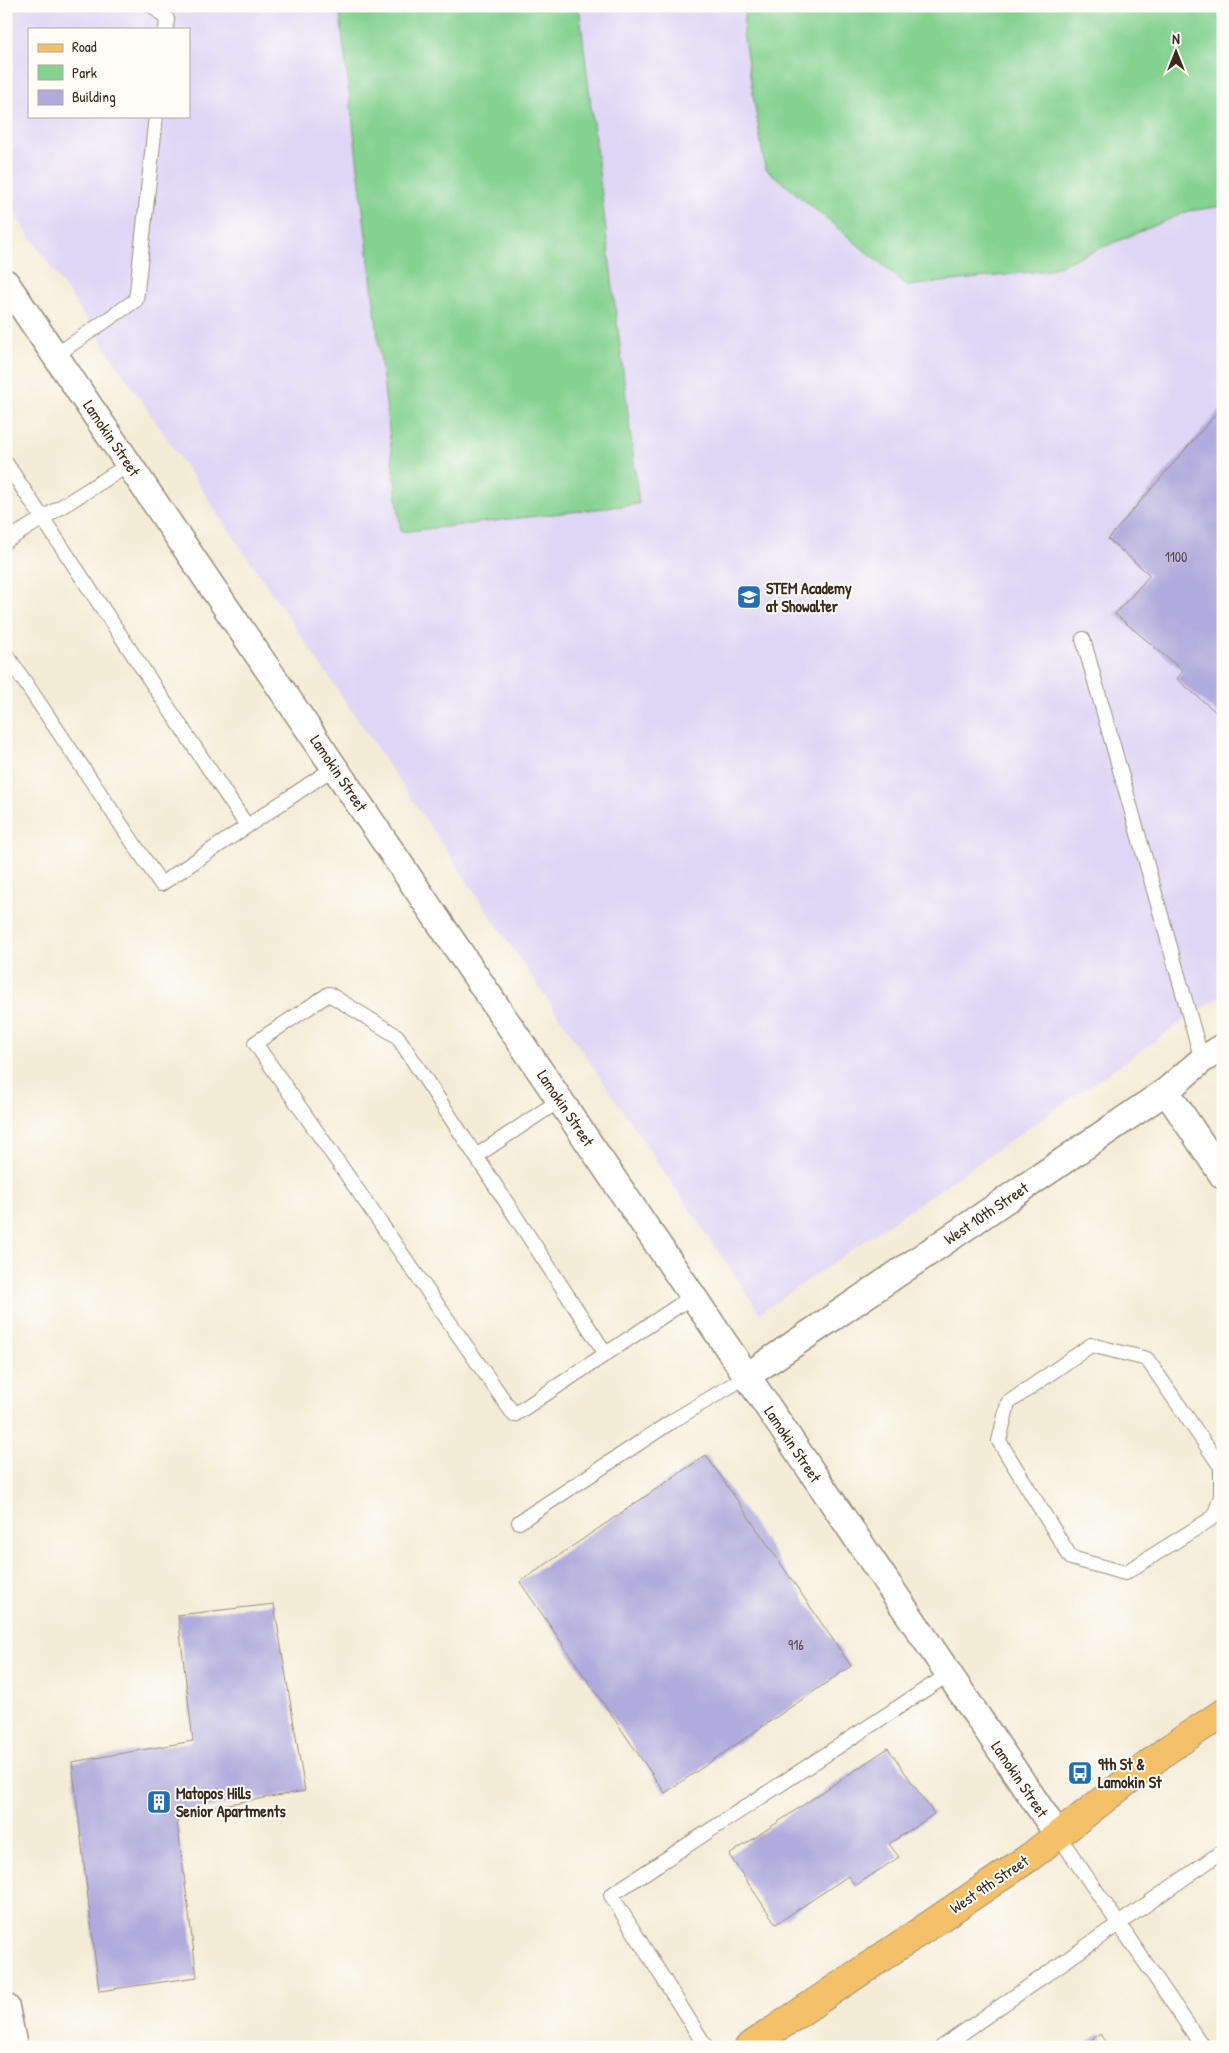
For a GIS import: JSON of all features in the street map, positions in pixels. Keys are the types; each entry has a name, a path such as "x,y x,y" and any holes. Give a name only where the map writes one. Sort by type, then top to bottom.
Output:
{"main road":[{"name":"West 9th Street","path":"749,2047 1030,1856 1167,1750 1223,1713"}],"street":[{"name":"Lamokin Street","path":"6,282 1058,1835"},
{"name":"West 10th Street","path":"747,1376 1166,1091 1213,1053"},
{"path":"1166,1091 1223,1176"},
{"path":"6,2007 14,2047"}],"lane":[{"path":"153,6 167,18 166,28"},
{"path":"56,355 136,300 156,118"},
{"path":"6,463 246,826"},
{"path":"6,541 130,464"},
{"path":"1083,639 1213,1053"},
{"path":"6,654 161,884 335,767"},
{"path":"606,1354 397,1036 329,994 255,1043 514,1415 606,1354 693,1296"},
{"path":"476,1156 560,1100"},
{"path":"1091,1345 1147,1359 1221,1467 1222,1496 1214,1517 1125,1573 1071,1558 999,1441 1008,1403 1091,1345"},
{"path":"519,1522 674,1420 747,1376"},
{"path":"706,2047 611,1894 949,1674"},
{"path":"1058,1835 1203,2047"},
{"path":"942,2047 1120,1925 1223,1851"}],"shaded area":[{"name":"STEM Academy at Showalter","path":"6,6 1223,6 1223,994 760,1313 6,201"}],"green space":[{"path":"339,6 579,6 639,504 401,532"},
{"path":"745,6 1223,6 1223,206 1189,211 1049,270 908,286 765,168 743,33"}],"building":[{"path":"1223,406 1223,718 1177,679 1183,671 1115,614 1150,575 1108,539"},
{"path":"706,1455 851,1666 665,1793 520,1582"},
{"name":"Matopos Hills Senior Apartments","path":"274,1604 305,1791 176,1813 197,1977 99,1991 72,1762 193,1741 178,1615"},
{"path":"888,1748 934,1814 889,1844 899,1857 855,1886 848,1876 776,1924 729,1855"},
{"path":"1100,2034 1109,2047 1081,2047"}],"place":[{"name":"STEM Academy at Showalter","path":"749,597"},
{"name":"9th St & Lamokin St","path":"1080,1773"},
{"name":"Matopos Hills Senior Apartments","path":"159,1802"}]}
